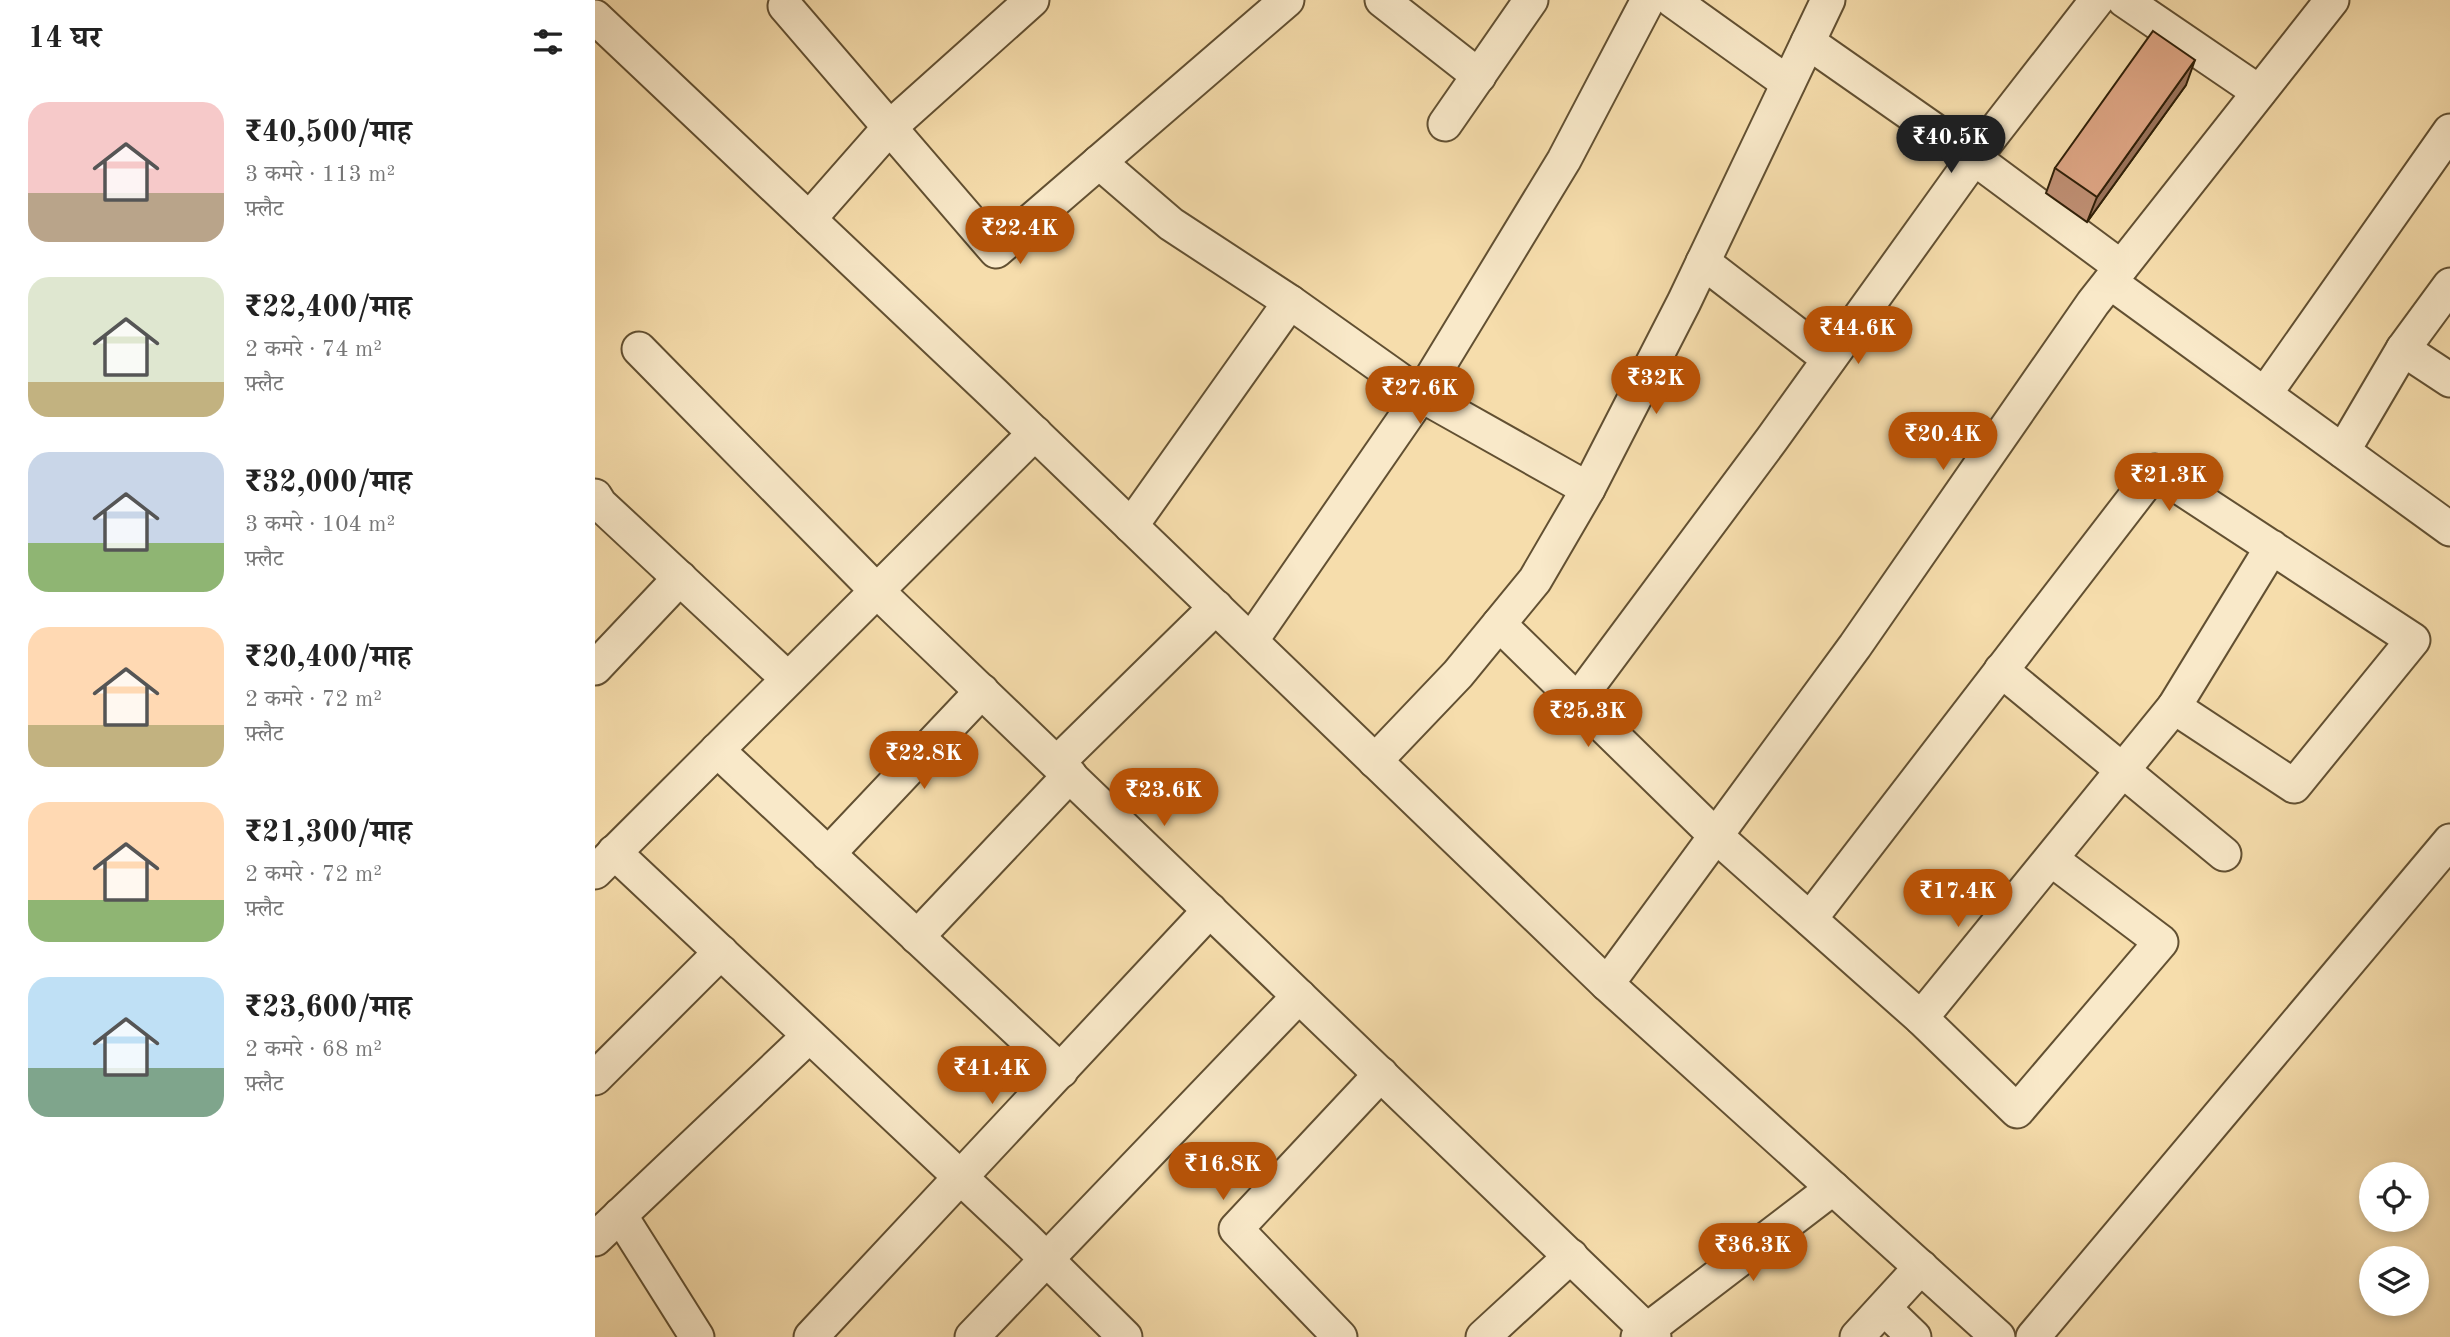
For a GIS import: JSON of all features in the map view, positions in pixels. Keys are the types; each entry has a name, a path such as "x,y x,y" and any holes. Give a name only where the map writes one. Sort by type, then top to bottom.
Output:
{"street":[{"path":"809,219 889,128 1032,0"},
{"path":"786,2 889,128 996,251 1287,0"},
{"path":"1382,0 1479,76"},
{"path":"1445,124 1531,0"},
{"path":"1251,641 1421,395 1564,160 1648,0"},
{"path":"1672,0 1788,83"},
{"path":"1375,761 1458,674 1535,580 1588,489 1703,262 1828,0"},
{"path":"1577,701 1974,158 2097,0"},
{"path":"2124,0 2259,92"},
{"path":"1607,984 1855,646 2116,275 2332,0"},
{"path":"595,17 1035,433 1607,984 1998,1337"},
{"path":"1808,42 1974,158 2265,394 2450,529"},
{"path":"2265,394 2450,131"},
{"path":"1099,162 1171,224 1290,302 1421,395 1588,489"},
{"path":"1703,262 1829,359"},
{"path":"2343,451 2403,349 2450,285"},
{"path":"1131,526 1290,302"},
{"path":"639,349 877,591 1571,1256 1646,1334 1833,1188"},
{"path":"2403,349 2450,380"},
{"path":"1035,433 605,862 721,952 1125,1337"},
{"path":"1809,919 2155,471 2413,640 2294,786 2174,707"},
{"path":"597,503 788,679"},
{"path":"1921,1018 2174,707 2272,548"},
{"path":"595,668 680,578"},
{"path":"917,937 1063,769 1216,607"},
{"path":"1499,624 1716,836 1921,1018 2018,1111 2161,943 2050,859"},
{"path":"2001,670 2224,854"},
{"path":"828,853 982,691"},
{"path":"717,750 1061,1071"},
{"path":"2033,1337 2450,841"},
{"path":"811,1337 1210,910"},
{"path":"595,1078 721,952"},
{"path":"972,1337 1299,996"},
{"path":"595,1239 809,1036"},
{"path":"1340,1337 1236,1229 1381,1074"},
{"path":"620,1215 697,1337"},
{"path":"1483,1337 1571,1256"},
{"path":"1857,1337 1921,1267"},
{"path":"1884,1308 1913,1337"}],"building":[{"path":"2153,31 2195,60 2097,197 2055,168"}]}
